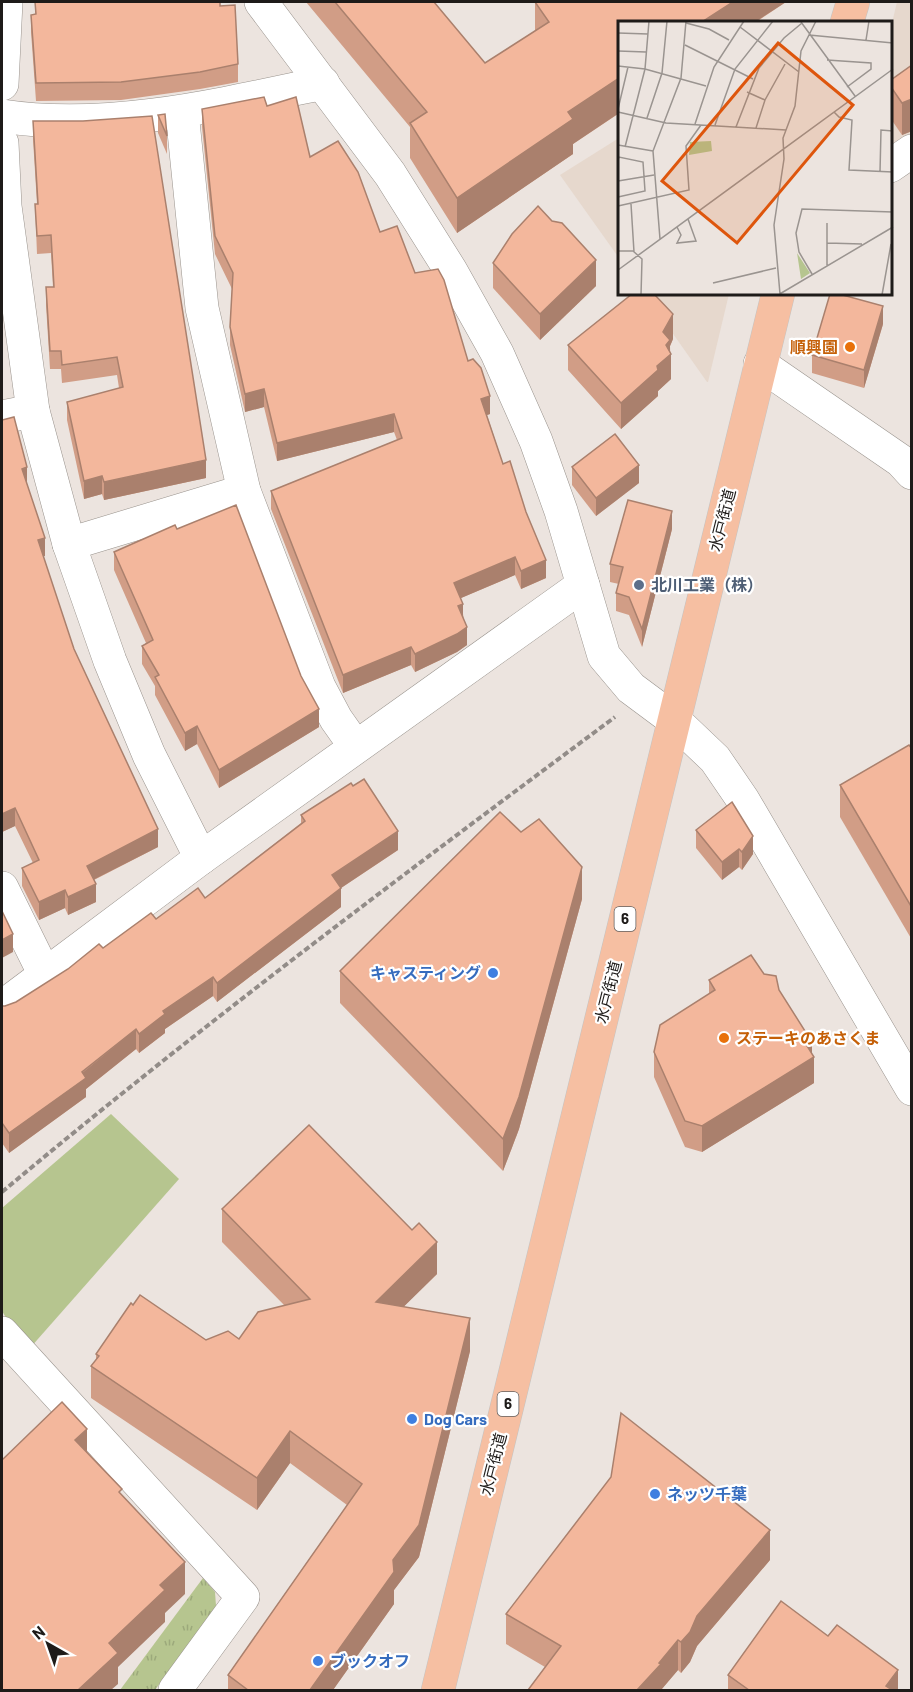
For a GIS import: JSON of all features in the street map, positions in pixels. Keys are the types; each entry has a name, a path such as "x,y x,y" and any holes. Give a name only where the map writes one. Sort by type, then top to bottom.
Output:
{"highway":[{"path":"847,21 853,2"},
{"name":"水戸街道","path":"438,1690 777,296"}],"street":[{"path":"2,84 6,2"},
{"path":"261,2 390,174 451,271 497,353 536,441 604,656 631,688 674,720 715,759 743,800 912,1089"},
{"path":"2,116 40,122 182,112 322,83"},
{"path":"182,112 202,308 244,491 319,687 336,719 356,746"},
{"path":"2,143 9,241 33,411 69,544 110,661 149,755 201,858"},
{"path":"892,165 912,150"},
{"path":"760,364 901,461 912,473"},
{"path":"2,417 33,411"},
{"path":"69,544 244,491"},
{"path":"2,1007 201,858 583,585"},
{"path":"2,888 45,975"},
{"path":"2,1333 243,1597 175,1690"}],"path":[{"path":"2,1192 139,1077 405,873 619,714"}],"shaded area":[{"path":"897,2 911,2 911,136 892,151 892,23"},
{"path":"618,139 618,257 560,175"},
{"path":"646,296 729,296 707,382"}],"green space":[{"path":"111,1114 179,1179 30,1348 11,1326 2,1311 2,1208"},
{"path":"203,1578 215,1592 216,1606 155,1690 120,1690"}],"building":[{"path":"35,2 220,2 220,6 235,5 238,64 200,72 121,82 36,83 31,15 36,14"},
{"path":"335,2 434,2 485,63 549,22 535,2 733,2 704,21 618,21 618,79 568,112 573,119 457,198 410,123 427,112"},
{"path":"912,65 912,99 902,103 892,88 892,79"},
{"path":"264,97 267,106 296,97 310,157 338,141 358,172 380,232 397,226 415,273 438,269 444,280 468,361 473,359 481,368 490,396 481,399 503,464 510,461 526,512 546,560 521,571 515,557 454,583 463,604 458,606 467,627 415,654 411,647 343,675 271,491 402,438 394,414 277,443 264,389 245,394 230,327 233,273 215,236 202,109"},
{"path":"165,114 167,136 158,115"},
{"path":"152,116 206,460 104,482 102,476 84,481 67,402 123,387 117,357 62,365 61,351 50,351 46,287 54,287 51,235 37,236 35,204 38,204 33,121 83,121"},
{"path":"538,206 552,221 562,223 596,260 540,314 493,263 512,234"},
{"path":"629,296 656,296 673,314 663,332 670,340 666,345 671,354 657,366 658,370 621,403 568,345"},
{"path":"829,296 846,296 883,306 864,370 812,355"},
{"path":"14,417 27,467 22,469 45,538 38,540 74,649 158,829 87,866 96,884 68,897 65,890 39,902 22,868 39,860 15,808 2,814 2,420"},
{"path":"615,434 639,465 596,498 572,467"},
{"path":"628,500 672,511 642,629 629,597 616,593 623,567 610,564"},
{"path":"236,505 301,676 319,709 219,770 197,726 185,733 155,677 159,675 142,646 153,640 114,552 175,525 177,529"},
{"path":"909,745 912,749 912,908 840,785"},
{"path":"364,779 398,831 332,875 341,888 217,983 213,977 163,1011 165,1014 139,1034 136,1029 82,1072 86,1078 9,1133 2,1123 2,1006 16,1002 68,969 99,944 103,948 151,913 156,919 198,888 205,898 305,821 301,815 351,783 353,786"},
{"path":"732,802 753,836 742,852 739,849 722,862 696,830"},
{"path":"500,812 521,832 539,819 582,867 519,1097 503,1139 340,971"},
{"path":"2,911 13,934 2,940"},
{"path":"751,955 764,974 776,976 779,990 812,1042 807,1046 814,1057 702,1126 685,1121 654,1052 660,1025 715,990 709,980"},
{"path":"309,1125 412,1230 419,1223 437,1242 376,1302 470,1318 419,1525 393,1560 394,1572 310,1690 248,1690 228,1675 362,1484 290,1431 257,1478 91,1366 99,1356 96,1354 131,1303 133,1305 140,1295 206,1340 228,1331 239,1339 258,1312 310,1299 222,1209"},
{"path":"62,1402 87,1429 75,1440 122,1489 119,1492 185,1562 160,1585 165,1590 109,1643 118,1653 78,1690 2,1690 2,1460"},
{"path":"621,1413 770,1530 697,1616 690,1632 681,1642 678,1640 659,1663 661,1664 637,1690 528,1690 561,1646 506,1614 611,1477"},
{"path":"781,1601 828,1636 837,1625 898,1670 886,1686 892,1690 749,1690 728,1675"}],"place":[{"name":"順興園","path":"850,347"},
{"name":"北川工業（株）","path":"639,585"},
{"name":"キャスティング","path":"493,973"},
{"name":"ステーキのあさくま","path":"724,1038"},
{"name":"Dog Cars","path":"412,1419"},
{"name":"ネッツ千葉","path":"655,1494"},
{"name":"ブックオフ","path":"318,1661"}]}
